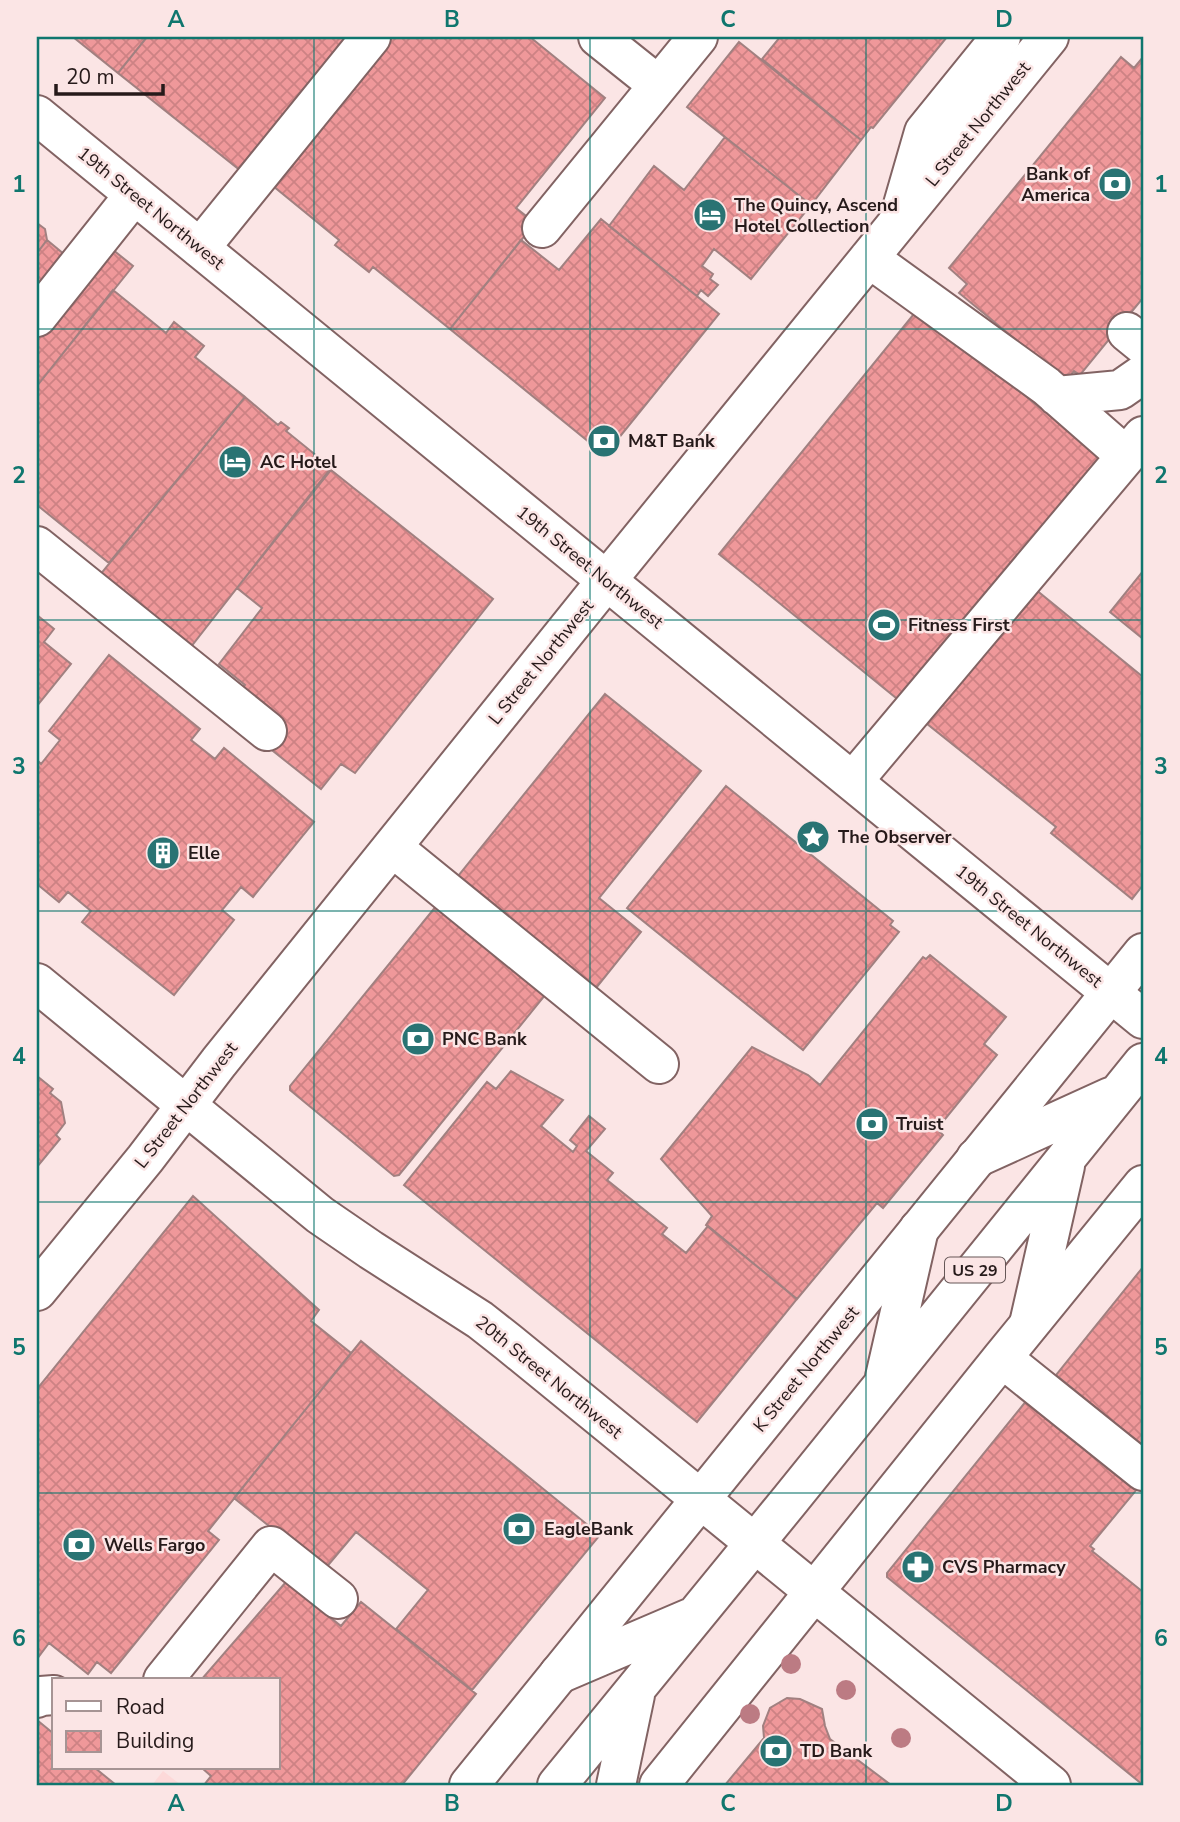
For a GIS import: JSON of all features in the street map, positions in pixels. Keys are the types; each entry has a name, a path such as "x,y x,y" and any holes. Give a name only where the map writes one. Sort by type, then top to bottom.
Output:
{"main road":[{"path":"200,248 371,37"},
{"path":"598,37 658,85"},
{"path":"542,228 698,37"},
{"path":"898,222 924,132 1001,37"},
{"name":"L Street Northwest","path":"37,1291 607,580 1049,37"},
{"name":"19th Street Northwest","path":"37,116 1143,1019"},
{"path":"37,317 134,195"},
{"path":"853,781 1135,446 1057,396 869,258"},
{"path":"1057,396 1121,390 1143,374"},
{"path":"37,545 267,731"},
{"path":"392,847 659,1064"},
{"name":"K Street Northwest","path":"469,1785 1143,953"},
{"name":"20th Street Northwest","path":"37,983 320,1215 480,1320 1051,1785"},
{"name":"US 29","path":"557,1785 1143,1063"},
{"path":"976,1158 1118,1093"},
{"path":"1029,1324 1067,1155"},
{"path":"659,1785 1143,1185"},
{"path":"883,1386 919,1229"},
{"path":"1002,1357 1143,1471"},
{"path":"165,1678 271,1546 338,1599"},
{"path":"559,1674 695,1616"},
{"path":"616,1785 636,1689"}],"shaded area":[{"path":"163,1771 181,1785 152,1785"}],"building":[{"path":"73,37 147,37 118,73"},
{"path":"147,37 349,37 241,171 118,73"},
{"path":"383,37 530,37 605,98 516,208 535,223 450,329 373,267 369,272 335,245 339,240 267,181"},
{"path":"780,37 947,37 861,140 762,59"},
{"path":"739,42 861,140 811,205 687,107"},
{"path":"1121,57 1134,68 1143,57 1143,298 1080,375 1074,371 1066,381 959,293 967,284 949,268"},
{"name":"The Quincy, Ascend Hotel Collection","path":"725,137 811,205 751,279 714,249 702,266 713,274 710,279 718,285 708,296 701,290 697,296 609,226 654,166 684,190"},
{"path":"601,219 719,314 605,455 450,329 521,240 559,270"},
{"path":"37,223 45,229 47,240 37,253"},
{"path":"47,240 65,255 37,291 37,253"},
{"path":"107,245 133,266 37,386 37,329"},
{"path":"113,290 166,333 174,322 204,346 195,357 245,397 109,563 37,505 37,386"},
{"path":"918,309 1105,460 906,706 719,554"},
{"path":"245,397 278,425 281,422 289,428 286,431 323,461 326,458 334,464 190,648 99,576"},
{"path":"331,470 493,599 355,773 341,764 321,789 259,740 240,691 245,685 219,664 262,608 237,588"},
{"path":"1143,571 1143,639 1110,612"},
{"path":"1035,589 1143,677 1143,885 1132,899 1051,833 1056,827 921,719"},
{"path":"37,615 54,629 44,642 71,664 37,706"},
{"name":"Elle","path":"109,655 200,729 191,740 215,759 224,748 314,822 253,897 241,887 222,910 234,920 174,995 82,922 91,911 68,892 59,902 37,884 37,760 41,764 60,740 49,731"},
{"path":"605,694 701,771 599,898 641,932 592,993 454,881"},
{"path":"726,786 893,921 890,925 899,932 803,1050 627,908"},
{"path":"437,905 546,994 399,1175 394,1176 290,1090 290,1086"},
{"path":"930,955 1006,1017 984,1044 997,1055 937,1129 943,1135 883,1208 877,1203 797,1299 706,1225 712,1216 661,1159 752,1047 808,1075 820,1085 923,957 926,959"},
{"path":"511,1071 563,1100 541,1126 573,1152 577,1146 570,1140 589,1116 605,1129 586,1151 613,1173 607,1180 667,1228 662,1234 686,1253 708,1226 797,1299 697,1422 404,1185 487,1082 496,1089"},
{"path":"37,1076 53,1089 50,1093 61,1102 65,1123 56,1135 60,1139 37,1167"},
{"path":"193,1196 319,1310 311,1321 351,1353 208,1531 219,1540 111,1673 97,1662 88,1674 49,1643 37,1659 37,1389"},
{"path":"1143,1267 1143,1446 1056,1375"},
{"path":"361,1341 600,1535 472,1690 396,1629 428,1590 356,1532 324,1570 234,1498"},
{"path":"1027,1400 1138,1488 1090,1546 1094,1549 1092,1551 1143,1592 1143,1785 887,1577 887,1573"},
{"path":"286,1582 341,1626 361,1602 476,1694 402,1785 204,1785 211,1776 204,1770 280,1770 280,1678 203,1678"},
{"path":"787,1698 800,1699 822,1709 830,1739 891,1785 725,1785 764,1738 763,1726 770,1708"},
{"path":"37,1720 52,1732 52,1770 97,1770 116,1785 37,1785"}],"place":[{"name":"Bank of America","path":"1115,184"},
{"name":"The Quincy, Ascend Hotel Collection","path":"710,215"},
{"name":"M&T Bank","path":"604,441"},
{"name":"AC Hotel","path":"235,462"},
{"name":"Fitness First","path":"884,625"},
{"name":"The Observer","path":"813,837"},
{"name":"Elle","path":"163,853"},
{"name":"PNC Bank","path":"418,1039"},
{"name":"Truist","path":"872,1124"},
{"name":"EagleBank","path":"519,1529"},
{"name":"Wells Fargo","path":"79,1545"},
{"name":"CVS Pharmacy","path":"918,1567"},
{"name":"TD Bank","path":"776,1751"}]}
